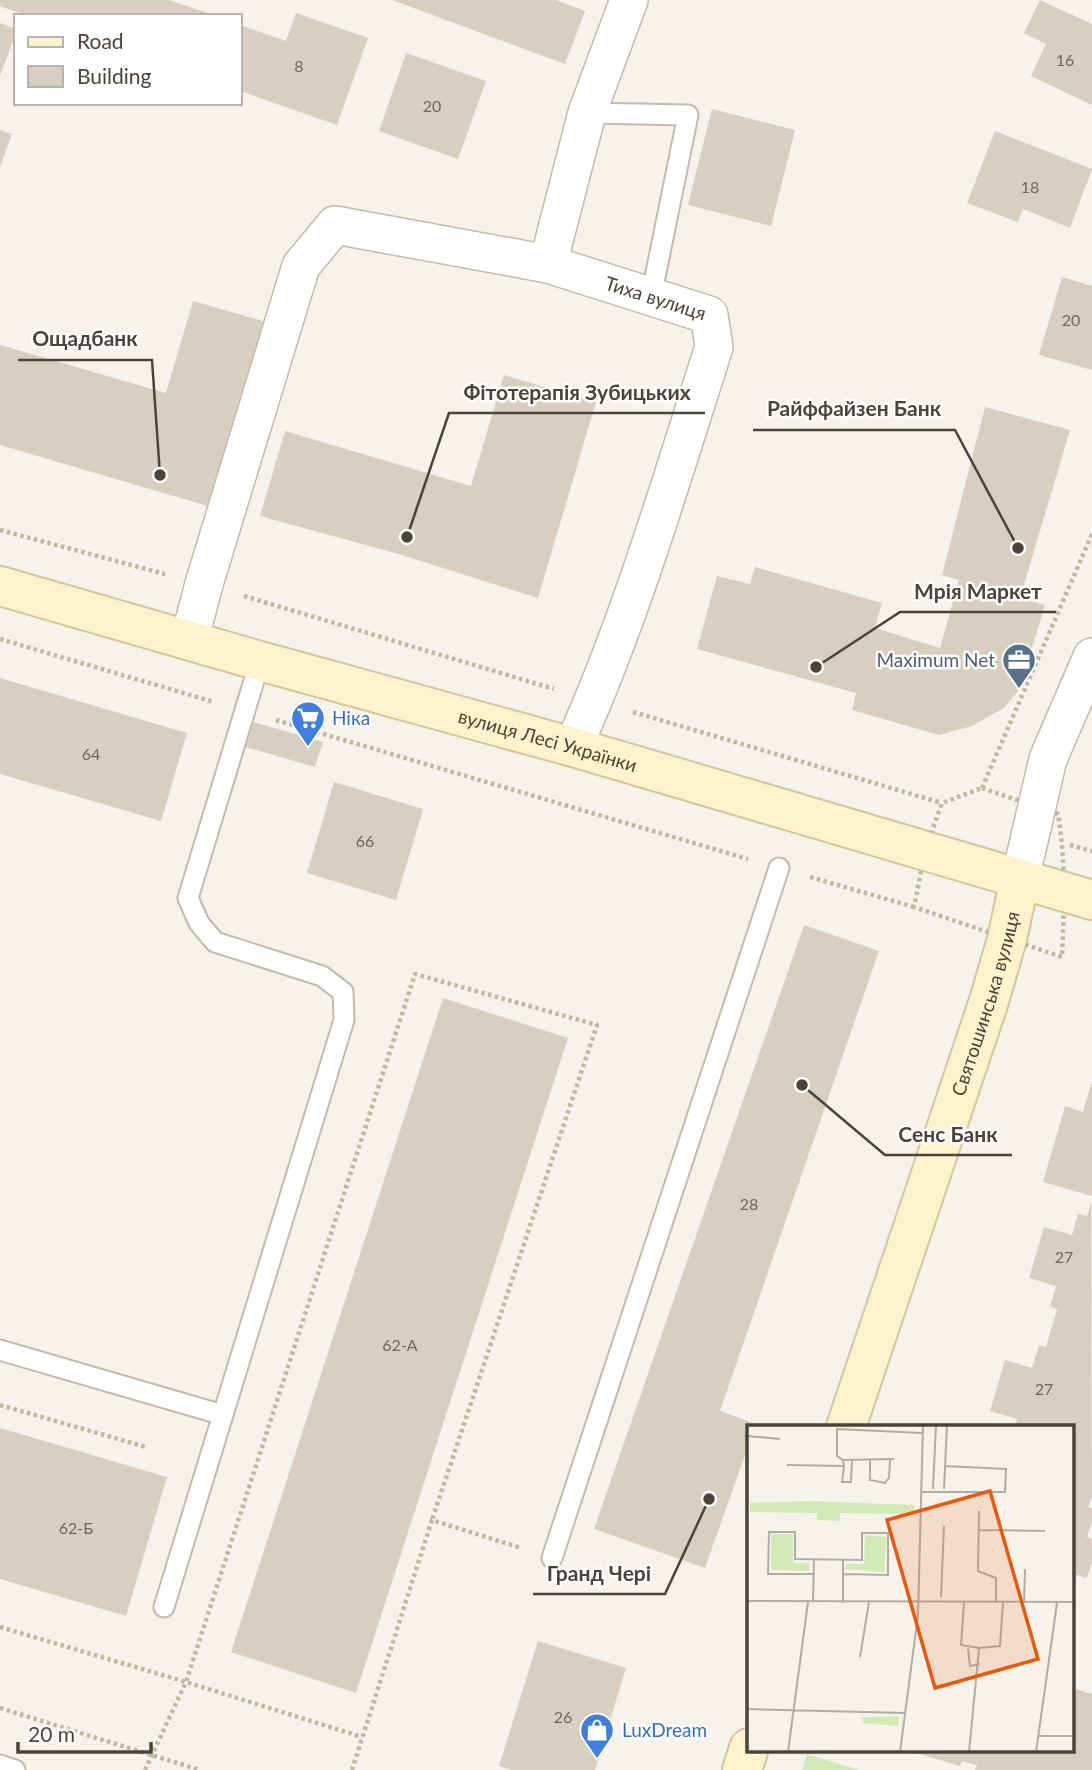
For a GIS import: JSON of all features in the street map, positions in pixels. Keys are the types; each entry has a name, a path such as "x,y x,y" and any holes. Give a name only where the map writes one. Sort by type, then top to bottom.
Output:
{"street":[{"path":"548,264 587,113 629,0"},
{"name":"Тиха вулиця","path":"204,584 301,266 335,225 548,264 709,315 714,346 650,547 594,701 573,747"},
{"path":"189,641 204,584"},
{"name":"вулиця Лесі Українки","path":"0,586 573,747 1092,900"},
{"name":"Святошинська вулиця","path":"853,1424 989,1001 1007,939 1048,759 1092,657"},
{"path":"742,1770 748,1752"}],"lane":[{"path":"587,113 688,115 651,297"},
{"path":"164,1607 344,1020 343,992 322,976 215,942 199,923 188,898 260,661"},
{"path":"552,1558 779,868"},
{"path":"0,1350 223,1415"},
{"path":"0,1765 15,1770"}],"path":[{"path":"0,530 204,584 942,803"},
{"path":"982,788 1092,534"},
{"path":"0,639 914,907"},
{"path":"1062,842 1092,851"},
{"path":"145,1770 186,1682 415,974 597,1025 432,1520 352,1770"},
{"path":"0,1405 146,1447"},
{"path":"432,1520 552,1558"},
{"path":"0,1627 362,1737"},
{"path":"0,1708 200,1770"}],"green space":[{"path":"807,1754 859,1770 802,1770"}],"building":[{"path":"0,0 169,0 210,14 22,14 0,6"},
{"path":"392,0 556,0 585,11 565,64"},
{"path":"1040,0 1092,24 1092,105 1031,76 1046,44 1024,33"},
{"path":"296,13 368,38 337,125 242,92 242,26 286,41"},
{"path":"0,23 14,28 14,38 0,76"},
{"path":"406,53 486,81 458,159 379,131"},
{"path":"712,109 795,130 771,226 688,205"},
{"path":"0,130 12,134 0,167"},
{"path":"995,131 1092,169 1070,228 1023,209 1018,222 967,203"},
{"path":"1062,277 1092,286 1092,370 1039,355"},
{"path":"193,301 273,324 218,509 0,445 0,345 166,393"},
{"path":"504,375 596,402 538,598 402,555 260,516 285,431 471,486"},
{"path":"985,407 1070,430 1020,598 1045,605 1019,690 1004,708 972,726 939,735 852,710 856,693 697,649 717,576 750,584 755,567 882,603 875,628 940,648 959,580 942,575"},
{"path":"0,678 187,733 161,821 0,774"},
{"path":"253,722 323,742 315,767 246,747"},
{"path":"334,782 423,809 396,900 307,873"},
{"path":"804,925 879,951 720,1411 756,1424 747,1425 747,1450 705,1568 594,1529"},
{"path":"443,998 568,1038 356,1693 231,1652"},
{"path":"1091,1084 1092,1196 1043,1182 1065,1106 1083,1112"},
{"path":"1091,1203 1092,1496 1088,1507 1092,1508 1092,1522 1087,1537 1092,1539 1092,1562 1087,1578 1077,1575 1074,1583 1074,1425 1015,1425 1017,1419 990,1411 1005,1360 1032,1368 1039,1345 1046,1347 1057,1309 1050,1307 1056,1286 1029,1278 1044,1227 1072,1235 1078,1214 1087,1216"},
{"path":"0,1428 167,1477 126,1616 0,1579"},
{"path":"538,1641 626,1668 595,1770 512,1770 499,1766"},
{"path":"1074,1688 1092,1694 1092,1770 975,1770 977,1765 962,1761 960,1766 913,1752 1074,1752"}],"place":[{"name":"Ощадбанк","path":"160,475"},
{"name":"Фітотерапія Зубицьких","path":"407,537"},
{"name":"Райффайзен Банк","path":"1018,548"},
{"name":"Мрія Маркет","path":"816,667"},
{"name":"Maximum Net","path":"1019,690"},
{"name":"Ніка","path":"308,748"},
{"name":"Сенс Банк","path":"802,1085"},
{"name":"Гранд Чері","path":"709,1499"},
{"name":"LuxDream","path":"597,1760"}]}
